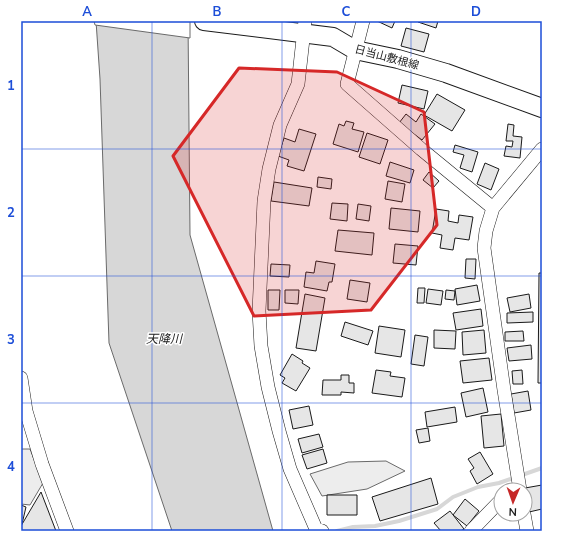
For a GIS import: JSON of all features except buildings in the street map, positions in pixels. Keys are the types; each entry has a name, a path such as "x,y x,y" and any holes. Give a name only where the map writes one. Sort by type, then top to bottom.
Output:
{"main road":[{"name":"日当山敷根線","path":"204,21 305,28 333,38 355,50 398,59 446,73 542,108"}],"street":[{"path":"363,21 347,84 493,208"},
{"path":"305,28 298,84 280,125 269,169 264,201 259,311 261,346 268,387 279,431 290,469 319,530"},
{"path":"517,482 484,254 485,236 493,208 542,149"},
{"path":"21,378 26,411 40,456 67,531"},
{"path":"471,531 493,508"}],"highlighted area":[{"path":"239,68 337,72 424,112 437,225 371,310 254,316 173,156"}],"shaded area":[{"path":"21,449 30,449 43,483 30,505 21,504"},
{"path":"386,461 405,471 367,489 322,496 310,474 348,462"}],"water":[{"name":"天降川","path":"96,21 188,21 190,235 273,531 172,531 109,343 100,79"}],"pier":[{"path":"94,21 190,21 190,38 95,25"}],"waterway":[{"path":"337,531 353,527 375,526 399,521 437,509 453,497 478,487 499,483 542,468"}]}
